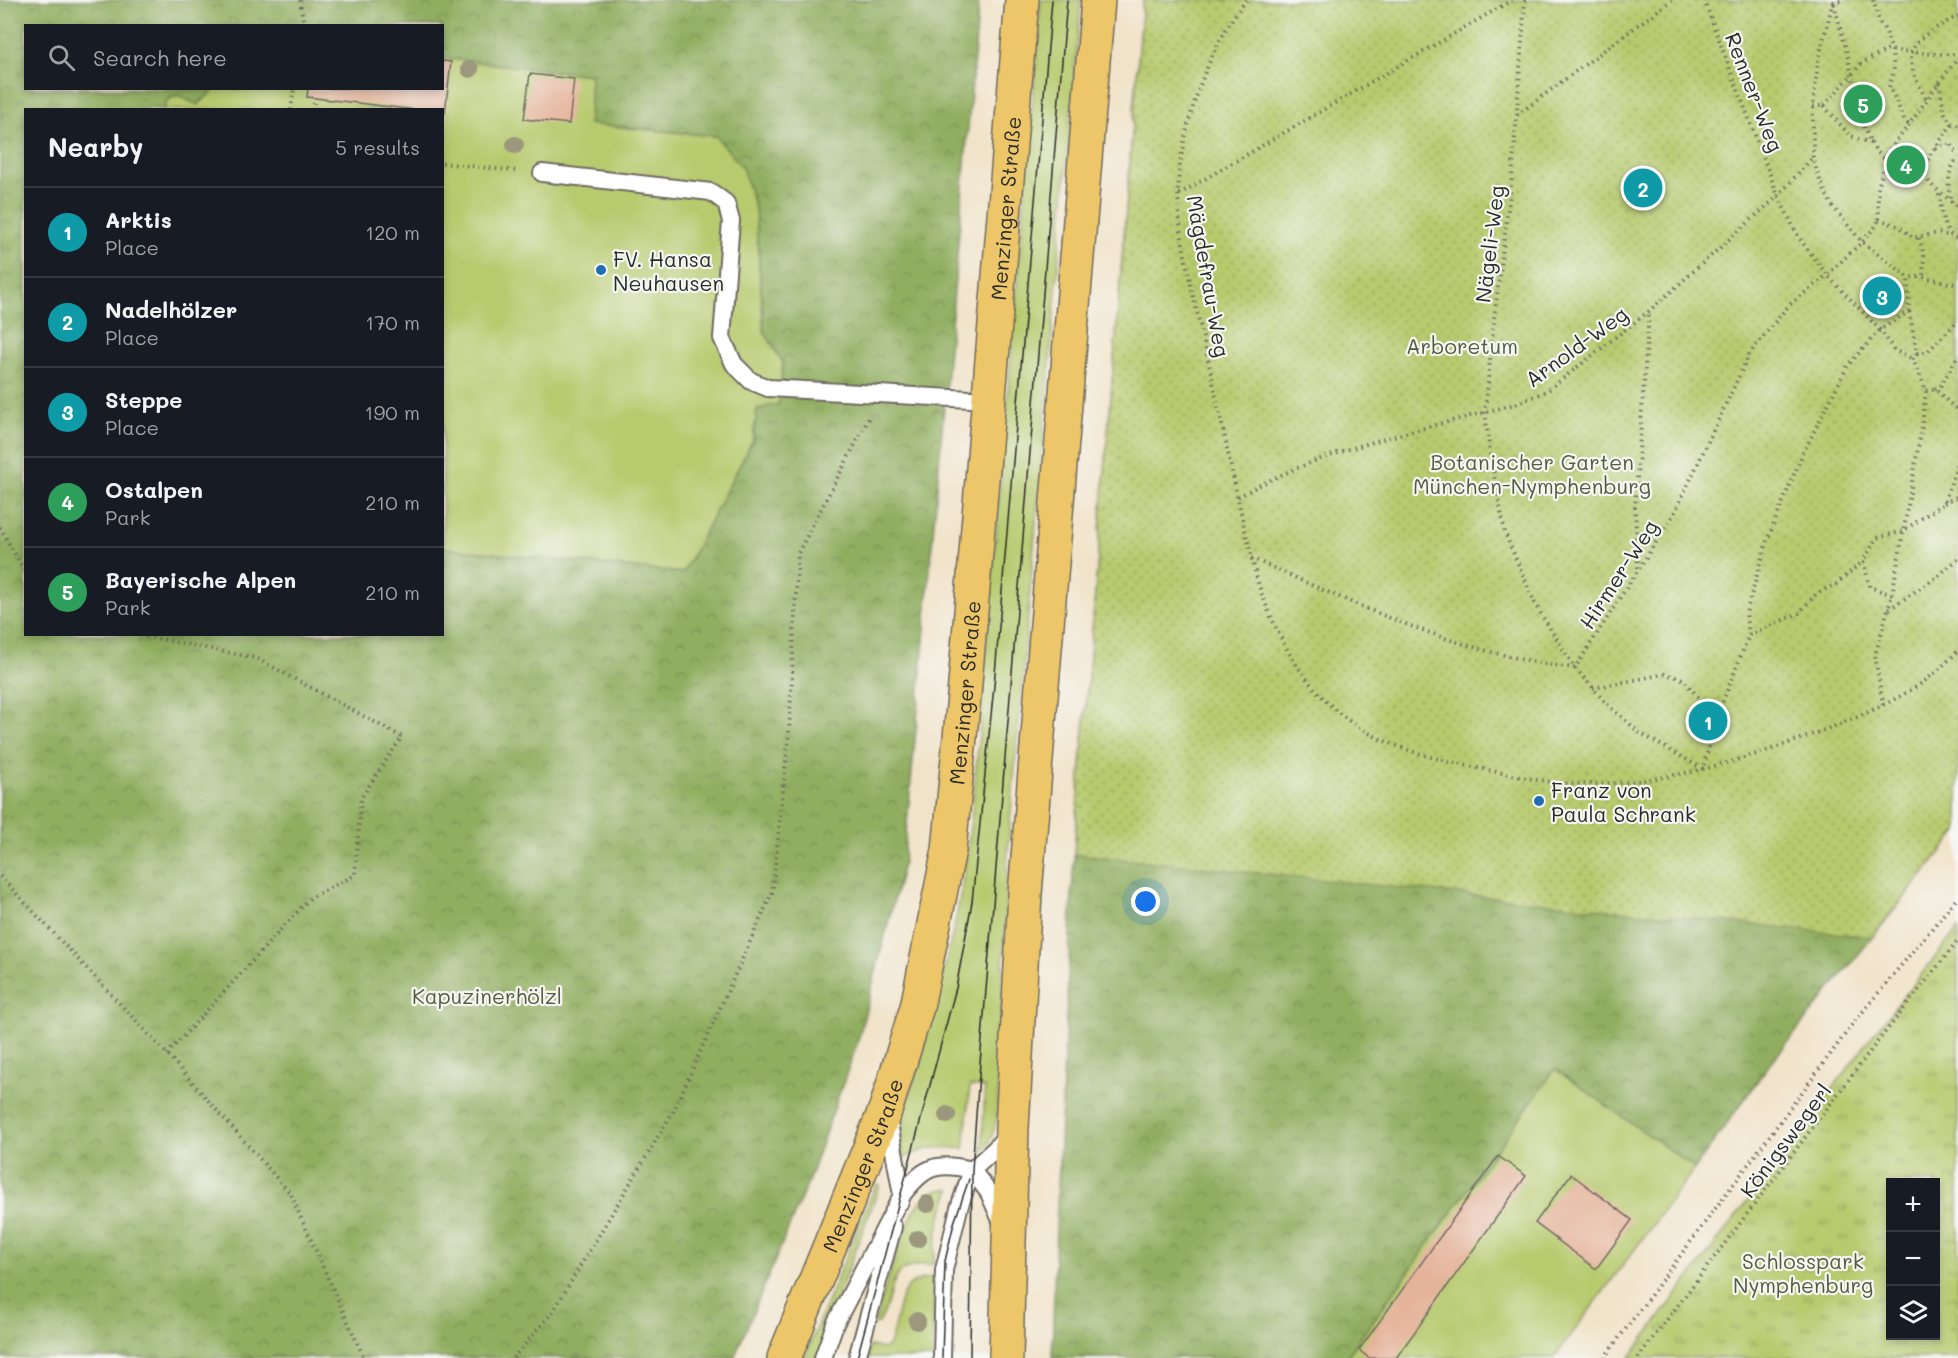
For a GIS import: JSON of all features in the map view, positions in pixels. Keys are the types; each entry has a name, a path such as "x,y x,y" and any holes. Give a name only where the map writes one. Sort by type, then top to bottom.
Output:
{"main road":[{"name":"Menzinger Straße","path":"784,1358 886,1108 918,1007 949,850 1022,0"},
{"path":"1006,1358 1012,1128 1025,894 1098,0"}],"lane":[{"path":"542,173 711,192 726,203 731,221 723,338 734,364 751,381 768,388 989,400"},
{"path":"857,1358 902,1195 886,1108"},
{"path":"942,1358 945,1261 958,1208 972,1170 995,1149 1012,1128"},
{"path":"823,1358 835,1324 902,1195 924,1170 934,1167 961,1167 972,1170 989,1192 1008,1236"}],"path":[{"path":"300,0 304,24"},
{"name":"Mägdefrau-Weg","path":"1247,0 1216,48 1199,89 1182,156 1178,194 1181,227 1251,558 1268,613 1297,668 1323,699 1346,718 1389,742 1458,764 1543,781 1588,784 1631,782 1702,769 1775,749 1857,718 1911,690 1958,651"},
{"path":"1178,194 1512,0"},
{"name":"Nägeli-Weg","path":"1525,0 1512,178 1494,318 1485,412 1490,454 1505,533 1536,606 1575,668 1610,707 1640,733 1702,769"},
{"path":"1516,116 1672,0"},
{"name":"Renner-Weg","path":"1704,0 1778,196 1799,238 1827,275 1880,330 1894,350 1913,359"},
{"path":"1833,1 1842,0"},
{"path":"1873,0 1892,51 1894,70 1889,87 1903,118 1909,125"},
{"path":"1833,1 1855,98 1871,143 1880,156 1884,157 1886,164 1881,174 1878,191 1879,219 1900,226 1913,238 1938,233 1958,239"},
{"path":"1833,1 1818,61 1813,106 1813,157 1818,176 1832,206 1862,242 1908,277 1958,286"},
{"path":"1926,98 1911,69 1911,53 1917,43 1958,16"},
{"path":"1813,106 1824,106 1862,63 1887,50 1958,56"},
{"path":"1884,157 1958,56"},
{"path":"1939,82 1945,115 1952,124 1958,125"},
{"path":"291,108 294,90"},
{"path":"313,108 314,103"},
{"path":"1824,106 1850,136 1871,143"},
{"path":"1952,124 1926,163 1924,172 1930,184 1958,207"},
{"path":"1935,148 1951,143 1958,156 1953,163 1947,191 1952,204"},
{"name":"Arnold-Weg","path":"1238,497 1264,482 1337,451 1518,403 1546,391 1649,311 1778,196 1813,157"},
{"path":"444,163 542,173"},
{"path":"1939,193 1945,228 1951,236"},
{"name":"Hirmer-Weg","path":"1575,668 1674,514 1750,353 1789,305 1827,275 1862,242 1879,219"},
{"path":"1919,238 1924,255 1923,278"},
{"path":"1883,705 1875,655 1892,595 1922,426 1926,390 1913,359 1917,353 1909,311 1908,277"},
{"path":"1638,569 1635,507 1649,311"},
{"path":"1702,769 1716,719 1749,635 1746,613 1767,541 1802,455 1848,365 1880,330 1909,311"},
{"path":"1917,353 1928,351 1958,321"},
{"path":"1926,390 1935,389 1941,385 1958,356"},
{"path":"1935,389 1958,411"},
{"path":"513,1358 552,1314 673,1112 772,893 789,734 798,553 881,394"},
{"path":"1944,503 1958,463"},
{"path":"1749,635 1799,613 1816,594 1836,584 1863,561 1877,538 1903,531 1958,496"},
{"path":"0,527 24,570"},
{"path":"1251,558 1440,637 1492,654 1544,665 1575,668"},
{"path":"1889,610 1937,577 1958,559"},
{"path":"1863,561 1870,587 1892,595"},
{"path":"145,636 256,657 402,737 361,798 355,875 310,898 167,1054"},
{"path":"1593,688 1665,674 1683,679 1716,719"},
{"path":"0,876 167,1054 290,1193 364,1358"},
{"path":"1604,1358 1848,1031 1958,897"},
{"name":"Königswegerl","path":"1638,1358 1878,1041 1958,942"}],"green space":[{"name":"Kapuzinerhölzl","path":"0,0 979,0 903,864 858,1041 808,1182 734,1358 0,1358"},
{"path":"1041,0 1081,0 1008,846 997,1117 989,1144 982,1150 985,1088 970,1086 964,1149 933,1148 903,1158 900,1139 904,1116 949,949 966,862 975,782"},
{"name":"Arboretum","path":"1143,0 1958,831 1766,1069 1695,1168 1555,1069 1346,1358 1052,1358 1074,854"},
{"name":"Botanischer Garten München-Nymphenburg","path":"1143,0 1958,0 1958,831 1872,937 1074,854"},
{"name":"FV. Hansa Neuhausen","path":"444,58 592,75 590,124 716,136 743,167 755,208 764,331 783,362 779,404 757,409 753,440 683,573 444,548 444,108 165,108 167,100 178,95 198,105 214,90 444,90"},
{"name":"Schlosspark Nymphenburg","path":"1958,929 1958,1358 1629,1358 1872,1036"},
{"path":"1555,1069 1695,1168 1554,1358 1346,1358"},
{"path":"876,1184 880,1185 828,1322 818,1358 804,1358"},
{"path":"943,1189 951,1190 939,1226 934,1264 917,1265 898,1274 885,1312 879,1323 874,1325 895,1256 910,1220 926,1196"},
{"path":"934,1278 933,1358 867,1358 870,1346 883,1349 888,1347 904,1292 920,1280"}],"building":[{"path":"444,61 451,62 445,113 444,108 399,108 307,97 308,90 444,90"},
{"path":"530,74 574,79 569,124 524,119"},
{"path":"1498,1156 1526,1176 1396,1358 1369,1358 1359,1350"},
{"path":"1571,1174 1632,1220 1596,1269 1535,1223"}],"tram line":[{"path":"857,1358 956,988 972,902 994,686 1052,0"},
{"path":"970,1358 972,1170 1067,0"},
{"path":"942,1358 945,1261 954,1223 969,1179"}],"place":[{"name":"Bayerische Alpen","path":"1863,104"},
{"name":"Ostalpen","path":"1906,165"},
{"name":"Nadelhölzer","path":"1643,188"},
{"name":"FV. Hansa Neuhausen","path":"601,270"},
{"name":"Steppe","path":"1882,296"},
{"name":"Arktis","path":"1708,721"},
{"name":"Franz von Paula Schrank","path":"1539,801"}]}
